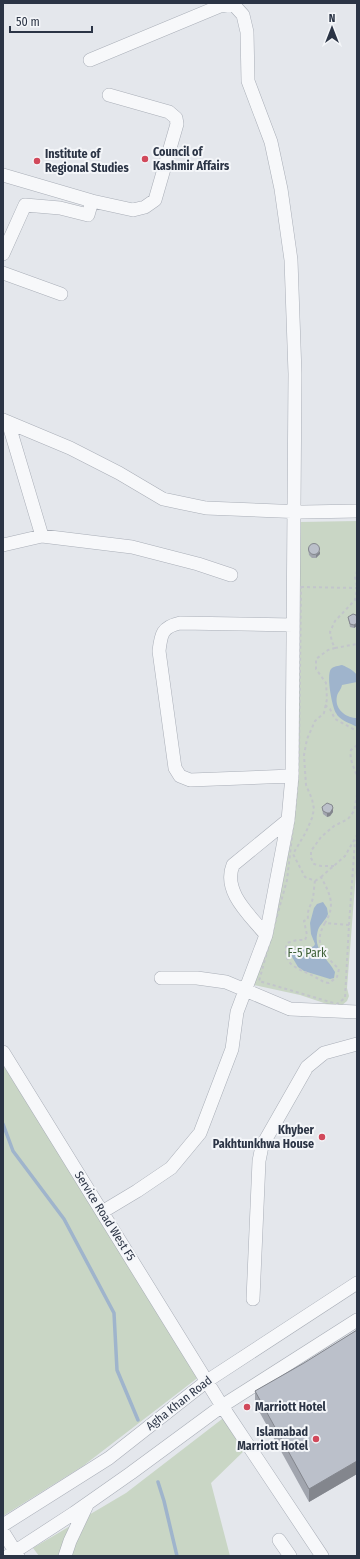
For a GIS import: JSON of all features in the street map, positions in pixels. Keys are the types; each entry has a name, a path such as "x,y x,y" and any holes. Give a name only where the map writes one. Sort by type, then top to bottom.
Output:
{"street":[{"path":"90,60 220,6 233,4 243,15 246,32 248,81 271,142 281,189 290,260 295,374 292,776 288,820 266,935 237,1012 232,1049 200,1133 171,1168 102,1212"},
{"path":"3,175 92,202 133,210 145,207 155,200 177,124 176,118 169,112 109,95"},
{"path":"3,254 25,205 60,208 88,214 92,202"},
{"path":"3,273 61,294"},
{"path":"5,421 70,448 163,499 206,508 293,512 357,511"},
{"path":"5,421 42,536"},
{"path":"3,545 42,536 132,547 198,564 231,575"},
{"path":"292,776 190,780 180,776 175,768 159,651 161,635 168,626 180,622 293,624"},
{"path":"266,935 234,894 230,884 230,873 233,865 288,820"},
{"path":"161,978 197,978 226,982 290,1009 357,1012"},
{"path":"253,1298 259,1161 262,1146 307,1067 324,1053 357,1044"},
{"name":"Service Road West F5","path":"3,1052 222,1406 322,1556"},
{"name":"Agha Khan Road","path":"3,1525 108,1458 207,1381 357,1284"},
{"path":"3,1532 14,1555 222,1406 357,1320"},
{"path":"65,1556 70,1541 87,1504"},
{"path":"280,1540 290,1556"}],"path":[{"path":"335,648 330,632 336,621 354,600 357,588 355,577 357,571"},
{"path":"355,840 345,998 337,1004 259,981 287,880 297,793 299,754 301,587 357,588"},
{"path":"315,881 305,877 293,854 306,832 314,809 312,799 306,785 304,754 307,739 315,721 324,713 327,699 326,683 316,669 316,659 328,650 357,644"},
{"path":"326,705 330,709 335,719 357,731"},
{"path":"357,746 351,750 350,754 357,776"},
{"path":"334,866 321,866 314,864 311,858 311,851 321,838 334,826 348,819 354,811 357,795"},
{"path":"321,877 330,896 332,905 331,914 320,932 319,942 324,953 339,969 337,977 329,983 321,982 315,977 297,969 289,962 285,951 287,943 297,940 305,940 308,935 304,921 308,919 307,910 312,899 315,881 345,856 357,835"},
{"path":"326,923 349,925"}],"green space":[{"name":"F-5 Park","path":"357,521 357,860 347,988 349,996 347,1001 341,1006 333,1006 300,995 254,985 281,889 299,522"},
{"path":"3,1065 200,1376 83,1466 3,1516"},
{"path":"226,1416 247,1448 211,1483 230,1556 39,1556 33,1548 126,1493"}],"water":[{"path":"342,665 351,669 357,675 357,682 342,685 337,696 337,705 345,714 353,718 357,718 357,727 340,718 336,713 333,704 329,684 330,672 333,667"},
{"path":"323,902 327,908 328,914 318,930 317,943 335,972 334,978 330,979 304,971 298,967 291,955 293,950 308,949 314,946 315,944 311,934 310,923 314,908 317,904"}],"building":[{"path":"314,543 318,545 320,549 318,553 314,555 310,553 308,549 310,545"},
{"path":"353,614 357,617 357,623 354,625 350,624 348,617"},
{"path":"327,803 332,805 333,808 330,813 323,811 322,807"},
{"name":"Islamabad Marriott Hotel","path":"357,1330 357,1461 309,1489 255,1391"}],"waterway":[{"path":"3,1124 13,1151 64,1219 114,1313 117,1370 138,1420"},
{"path":"158,1482 177,1556"}],"place":[{"name":"Council of Kashmir Affairs","path":"145,159"},
{"name":"Institute of Regional Studies","path":"37,161"},
{"name":"Khyber Pakhtunkhwa House","path":"322,1137"},
{"name":"Marriott Hotel","path":"247,1407"},
{"name":"Islamabad Marriott Hotel","path":"316,1439"}]}
